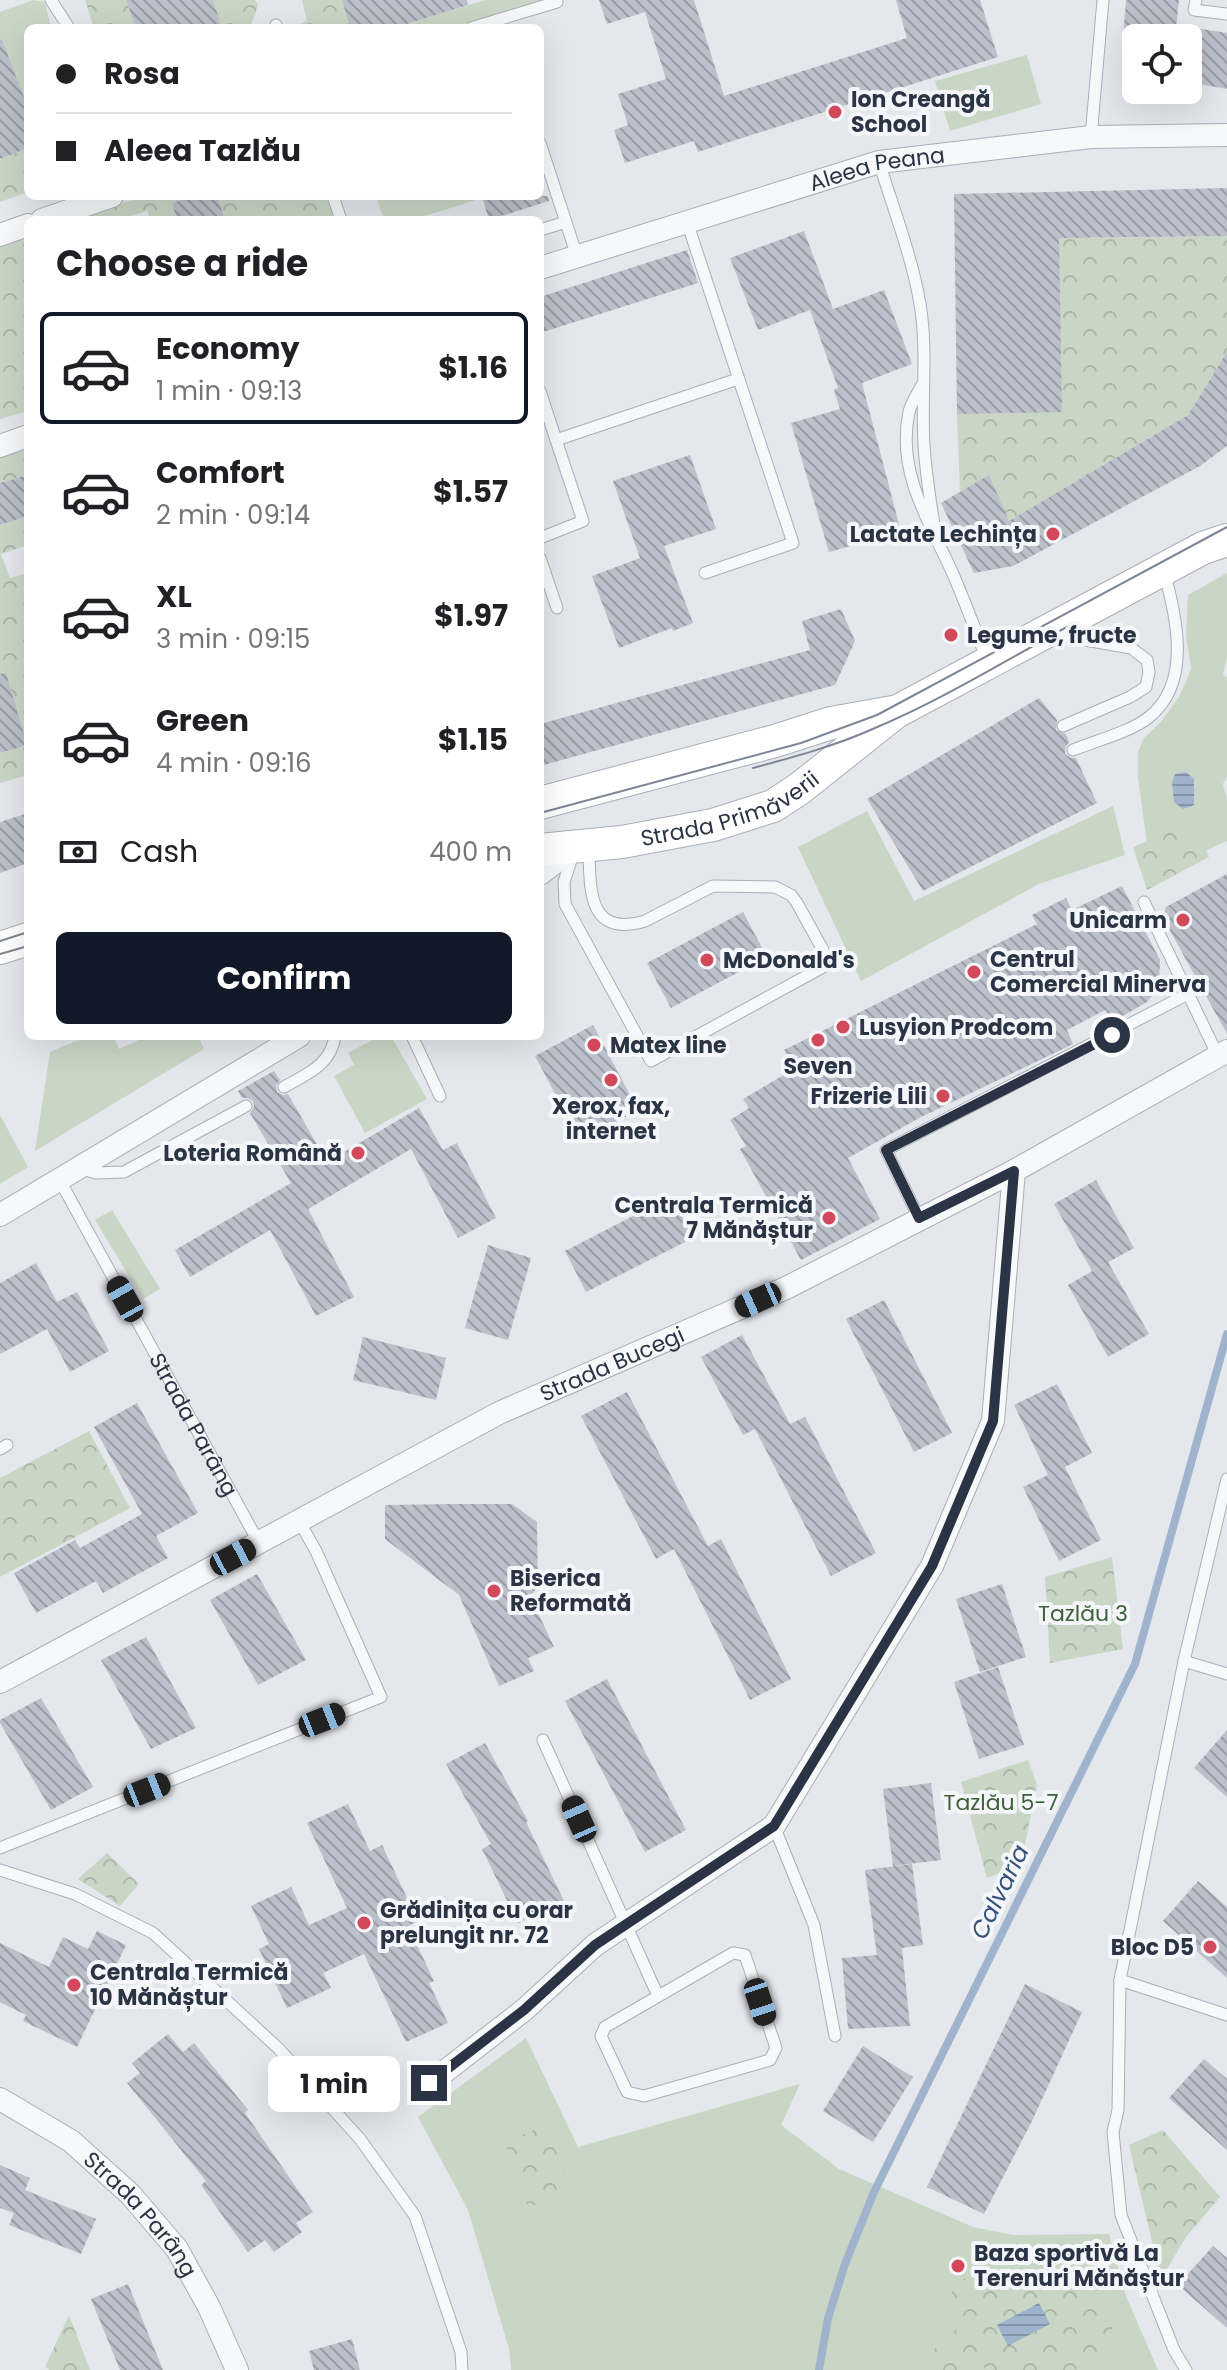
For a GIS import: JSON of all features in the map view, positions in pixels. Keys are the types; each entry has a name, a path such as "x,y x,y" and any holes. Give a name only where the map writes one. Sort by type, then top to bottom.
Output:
{"main road":[{"name":"Strada Primăverii","path":"544,850 622,842 713,825 773,806 896,712 1215,544 1227,523"},
{"name":"Strada Primăverii","path":"544,802 775,741 831,723 896,712"},
{"path":"0,948 24,940"}],"street":[{"name":"Aleea Peana","path":"544,267 879,162 1091,137 1227,135"},
{"path":"54,216 100,200"},
{"path":"0,235 24,226"},
{"path":"0,446 24,437"},
{"path":"544,871 582,846"},
{"path":"0,1215 292,1040"},
{"name":"Strada Bucegi","path":"0,1682 499,1413 786,1288 1014,1171 1223,1053"},
{"path":"421,2090 524,2010 595,1945 774,1826 932,1566 993,1421 1014,1171"},
{"name":"Strada Parâng","path":"0,2099 71,2141 130,2194 177,2249 209,2307 237,2370"}],"lane":[{"path":"51,0 66,24"},
{"path":"1091,137 1103,0"},
{"path":"1196,0 1194,10 1227,14"},
{"path":"501,24 557,2"},
{"path":"544,155 577,256"},
{"path":"879,162 915,277 920,304 926,357 924,445 936,537 989,664"},
{"path":"544,229 566,222"},
{"path":"687,222 793,543 705,573"},
{"path":"556,440 738,379"},
{"path":"923,384 909,409 906,439 908,468 927,526 936,537"},
{"path":"544,403 583,521 544,536"},
{"path":"1073,750 1142,722 1163,701 1176,669 1177,621 1163,569"},
{"path":"544,570 557,608"},
{"path":"1045,633 1131,648 1147,660 1149,672 1146,687 1063,726"},
{"path":"582,846 592,901 596,909 611,922 634,924 645,921 713,886 775,887 791,895 797,903 823,950 823,967 651,1061 565,904 564,882 582,846"},
{"path":"1144,902 1188,994 1223,1053"},
{"path":"919,1218 886,1150 1188,994"},
{"path":"284,1087 319,1068 334,1040"},
{"path":"414,1040 440,1096"},
{"path":"68,1173 124,1172 246,1106"},
{"name":"Strada Parâng","path":"68,1173 259,1543"},
{"path":"1186,2370 1174,2350 1121,2215 1113,2132 1118,2110 1120,1980 1184,1661 1227,1479"},
{"path":"0,1848 381,1697 316,1551 299,1521"},
{"path":"1184,1661 1227,1674"},
{"path":"543,1740 658,1996"},
{"path":"774,1826 814,1925 835,2036"},
{"path":"0,1870 75,1894 153,1933 278,2048 360,2139 415,2216 461,2352 462,2370"},
{"path":"733,1953 745,1955 776,2048 770,2060 644,2096 627,2092 601,2036 605,2027 658,1996 733,1953"},
{"path":"1120,1980 1227,2015"}],"green space":[{"path":"33,0 45,2 50,24 24,24 24,98 13,68 0,72 0,12"},
{"path":"85,0 126,0 135,24 93,24"},
{"path":"213,0 255,0 258,5 251,24 221,24"},
{"path":"302,0 342,0 349,24 299,24 307,21"},
{"path":"485,0 549,0 463,24 407,24"},
{"path":"1027,55 1041,104 950,131 935,81"},
{"path":"24,150 24,193 0,202 0,159"},
{"path":"1088,191 1090,238 1227,236 1227,352 1188,415 1009,521 989,476 960,492 957,414 1058,193"},
{"path":"132,200 182,200 172,203 176,216 149,216 147,211 131,216 85,216"},
{"path":"218,200 327,200 333,216 224,216"},
{"path":"377,200 476,200 423,216 383,215"},
{"path":"24,236 24,412 0,419 0,244"},
{"path":"24,449 24,476 0,483 0,457"},
{"path":"24,517 24,546 1,554 10,578 24,574 24,738 6,673 0,674 0,525"},
{"path":"1227,573 1227,658 1223,674 1227,678 1227,776 1223,784 1227,800 1227,841 1196,855 1147,843 1138,778 1138,752 1144,738 1161,722 1179,697 1191,668 1186,636 1188,595"},
{"path":"24,746 24,776 0,783 0,753"},
{"path":"1113,806 1125,855 1039,884 861,981 798,847 867,811 914,901"},
{"path":"1196,822 1209,857 1147,890 1133,847"},
{"path":"78,1040 115,1040 119,1049 139,1040 200,1040 204,1049 35,1151 50,1052"},
{"path":"372,1040 393,1040 427,1099 365,1133 334,1076 354,1065 348,1053"},
{"path":"0,1115 28,1167 0,1184"},
{"path":"112,1210 160,1289 143,1299 95,1220"},
{"path":"89,1431 130,1508 0,1577 0,1478"},
{"name":"Tazlău 3","path":"1112,1557 1123,1649 1050,1663 1045,1577"},
{"name":"Tazlău 5-7","path":"1028,1760 1037,1784 1021,1864 987,1878 961,1782"},
{"path":"107,1853 139,1884 120,1906 78,1879"},
{"path":"526,2038 578,2147 800,2084 781,2125 839,2169 973,2227 1013,2235 1109,2234 1126,2296 1158,2370 511,2370 509,2349 468,2210 418,2117"},
{"path":"545,2125 571,2189 528,2208 505,2143"},
{"path":"1163,2130 1220,2197 1186,2237 1161,2279 1129,2145"},
{"path":"1051,2247 1080,2275 1090,2306 1110,2321 1112,2338 1104,2353 1091,2364 1074,2370 985,2370 983,2363 976,2362 970,2370 932,2370 933,2350 962,2324 951,2299 956,2283 965,2278 996,2278 1023,2254"},
{"path":"69,2315 90,2370 50,2370 45,2367"}],"water":[{"path":"1186,772 1194,779 1194,805 1183,809 1174,802 1172,783 1175,774"},
{"path":"1039,2303 1050,2324 1008,2346 997,2325"}],"building":[{"path":"126,0 213,0 221,24 135,24"},
{"path":"342,0 467,0 468,5 407,24 349,24"},
{"path":"599,0 694,0 724,96 907,38 896,0 980,0 998,57 698,152 694,141 625,163 614,130 628,125 618,94 666,79 645,12 607,24"},
{"path":"1126,0 1179,0 1176,24 1124,24"},
{"path":"1202,29 1227,33 1227,89 1202,85"},
{"path":"2,40 24,98 24,150 0,159"},
{"path":"1227,188 1227,236 1059,238 1062,412 957,414 954,194"},
{"path":"544,196 548,196 549,201 502,216 488,216 483,200 544,200"},
{"path":"218,200 224,216 176,216 172,203"},
{"path":"804,231 833,309 884,290 912,364 862,383 901,532 829,552 791,423 840,409 834,390 838,388 810,310 758,330 730,258"},
{"path":"687,250 698,283 544,332 544,296"},
{"path":"1227,352 1227,446 1200,466 1013,566 974,573 941,503 989,475 1009,521 1188,415"},
{"path":"690,455 716,529 664,546 693,623 619,648 592,576 640,558 613,481"},
{"path":"24,476 24,517 0,525 0,483"},
{"path":"841,609 855,641 835,685 544,765 544,723 810,650 802,621"},
{"path":"6,673 24,735 24,746 0,753 0,674"},
{"path":"1039,698 1057,720 1056,730 1066,734 1069,742 1065,754 1076,758 1097,803 923,891 867,799"},
{"path":"24,814 24,864 0,873 0,822"},
{"path":"1227,874 1227,1034 1163,918 1166,907"},
{"path":"1122,886 1160,960 1159,987 1147,1002 1114,1021 1105,1010 1067,1030 1073,1044 921,1117 848,1158 880,1219 801,1260 740,1149 746,1146 730,1120 749,1108 743,1099 794,1069 784,1050 1037,924 1032,915 1066,898 1072,910"},
{"name":"McDonald's","path":"743,912 767,957 671,1008 647,963"},
{"path":"593,1025 638,1110 580,1141 535,1056"},
{"path":"274,1071 280,1080 276,1086 277,1092 288,1094 327,1162 419,1108 443,1150 457,1143 496,1218 458,1238 411,1149 308,1209 354,1297 316,1316 270,1230 190,1277 175,1250 291,1183 250,1113 254,1107 253,1101 242,1098 238,1091"},
{"path":"1096,1180 1134,1248 1092,1271 1054,1204"},
{"path":"672,1196 693,1238 586,1292 565,1251"},
{"path":"488,1245 531,1258 508,1340 465,1328"},
{"path":"1108,1262 1149,1334 1108,1357 1068,1285"},
{"path":"36,1263 57,1302 77,1292 109,1351 70,1372 47,1329 0,1354 0,1283"},
{"path":"884,1300 952,1433 914,1452 846,1319"},
{"path":"742,1335 790,1424 805,1417 876,1553 831,1576 755,1429 743,1435 701,1357"},
{"path":"363,1337 446,1358 436,1400 353,1380"},
{"path":"1057,1384 1092,1453 1065,1467 1101,1540 1059,1561 1023,1487 1048,1475 1014,1405"},
{"path":"627,1392 708,1546 721,1539 791,1679 750,1700 674,1549 656,1559 581,1416"},
{"path":"137,1403 198,1513 156,1536 168,1558 103,1593 96,1581 36,1613 14,1573 75,1540 80,1548 142,1514 94,1427"},
{"name":"Biserica Reformată","path":"512,1504 537,1522 538,1587 530,1596 554,1647 528,1658 534,1671 499,1686 459,1595 385,1539 385,1505"},
{"path":"257,1574 306,1660 258,1685 210,1600"},
{"path":"1002,1584 1026,1657 980,1672 956,1599"},
{"path":"146,1637 196,1728 151,1749 101,1660"},
{"path":"998,1667 1024,1745 979,1759 954,1682"},
{"path":"607,1679 686,1830 645,1852 565,1701"},
{"path":"41,1698 93,1787 51,1810 0,1723 0,1720"},
{"path":"1227,1730 1227,1797 1194,1768"},
{"path":"485,1743 528,1821 564,1901 518,1923 482,1849 491,1844 446,1764"},
{"path":"931,1783 941,1860 893,1866 883,1789"},
{"name":"Grădinița cu orar prelungit nr. 72","path":"348,1804 370,1851 382,1845 418,1921 408,1926 434,1981 429,1983 448,2023 406,2042 364,1954 323,1973 331,1988 287,2008 259,1949 269,1944 251,1906 291,1887 309,1925 347,1908 307,1823"},
{"path":"912,1864 923,1945 902,1948 910,2026 848,2029 842,1958 877,1955 865,1870"},
{"name":"Bloc D5","path":"1198,1881 1227,1907 1227,1978 1163,1921"},
{"name":"Centrala Termică 10 Mănăștur","path":"97,1931 126,1945 77,2047 23,2021 26,2015 0,2002 0,1943 49,1967 63,1937 88,1949"},
{"path":"1025,1984 1082,2012 1032,2121 984,2214 927,2187"},
{"path":"168,2034 183,2052 194,2043 248,2110 245,2113 313,2212 296,2223 302,2232 274,2252 265,2240 248,2252 201,2185 206,2181 127,2083 140,2073 132,2063"},
{"path":"863,2046 913,2077 873,2142 823,2111"},
{"path":"1204,2059 1227,2079 1227,2150 1169,2098"},
{"path":"0,2165 30,2178 25,2190 96,2219 81,2254 9,2225 14,2213 0,2208"},
{"path":"1213,2246 1227,2258 1227,2328 1178,2285"},
{"path":"128,2284 163,2370 120,2370 91,2299"},
{"path":"352,2339 360,2370 314,2370 309,2351"}],"waterway":[{"name":"Calvaria","path":"819,2370 828,2318 845,2264 874,2192 1135,1664 1227,1334"}],"tram line":[{"path":"544,812 801,743 877,715 1227,527"},
{"path":"753,768 830,746 901,717 1076,622"},
{"path":"0,941 24,933"},
{"path":"0,954 24,947"}],"place":[{"name":"Ion Creangă School","path":"835,112"},
{"name":"Lactate Lechința","path":"1053,534"},
{"name":"Legume, fructe","path":"951,635"},
{"name":"Unicarm","path":"1183,920"},
{"name":"McDonald's","path":"707,960"},
{"name":"Centrul Comercial Minerva","path":"974,972"},
{"name":"Lusyion Prodcom","path":"843,1027"},
{"name":"Seven","path":"818,1040"},
{"name":"Matex line","path":"594,1045"},
{"name":"Xerox, fax, internet","path":"611,1080"},
{"name":"Frizerie Lili","path":"943,1096"},
{"name":"Loteria Română","path":"358,1153"},
{"name":"Centrala Termică 7 Mănăștur","path":"829,1218"},
{"name":"Biserica Reformată","path":"494,1591"},
{"name":"Grădinița cu orar prelungit nr. 72","path":"364,1923"},
{"name":"Bloc D5","path":"1210,1947"},
{"name":"Centrala Termică 10 Mănăștur","path":"74,1985"},
{"name":"Baza sportivă La Terenuri Mănăștur","path":"958,2266"}],"route":[{"path":"429,2083 524,2010 595,1945 774,1826 932,1566 993,1421 1014,1171 919,1218 886,1150 1112,1035"}]}
